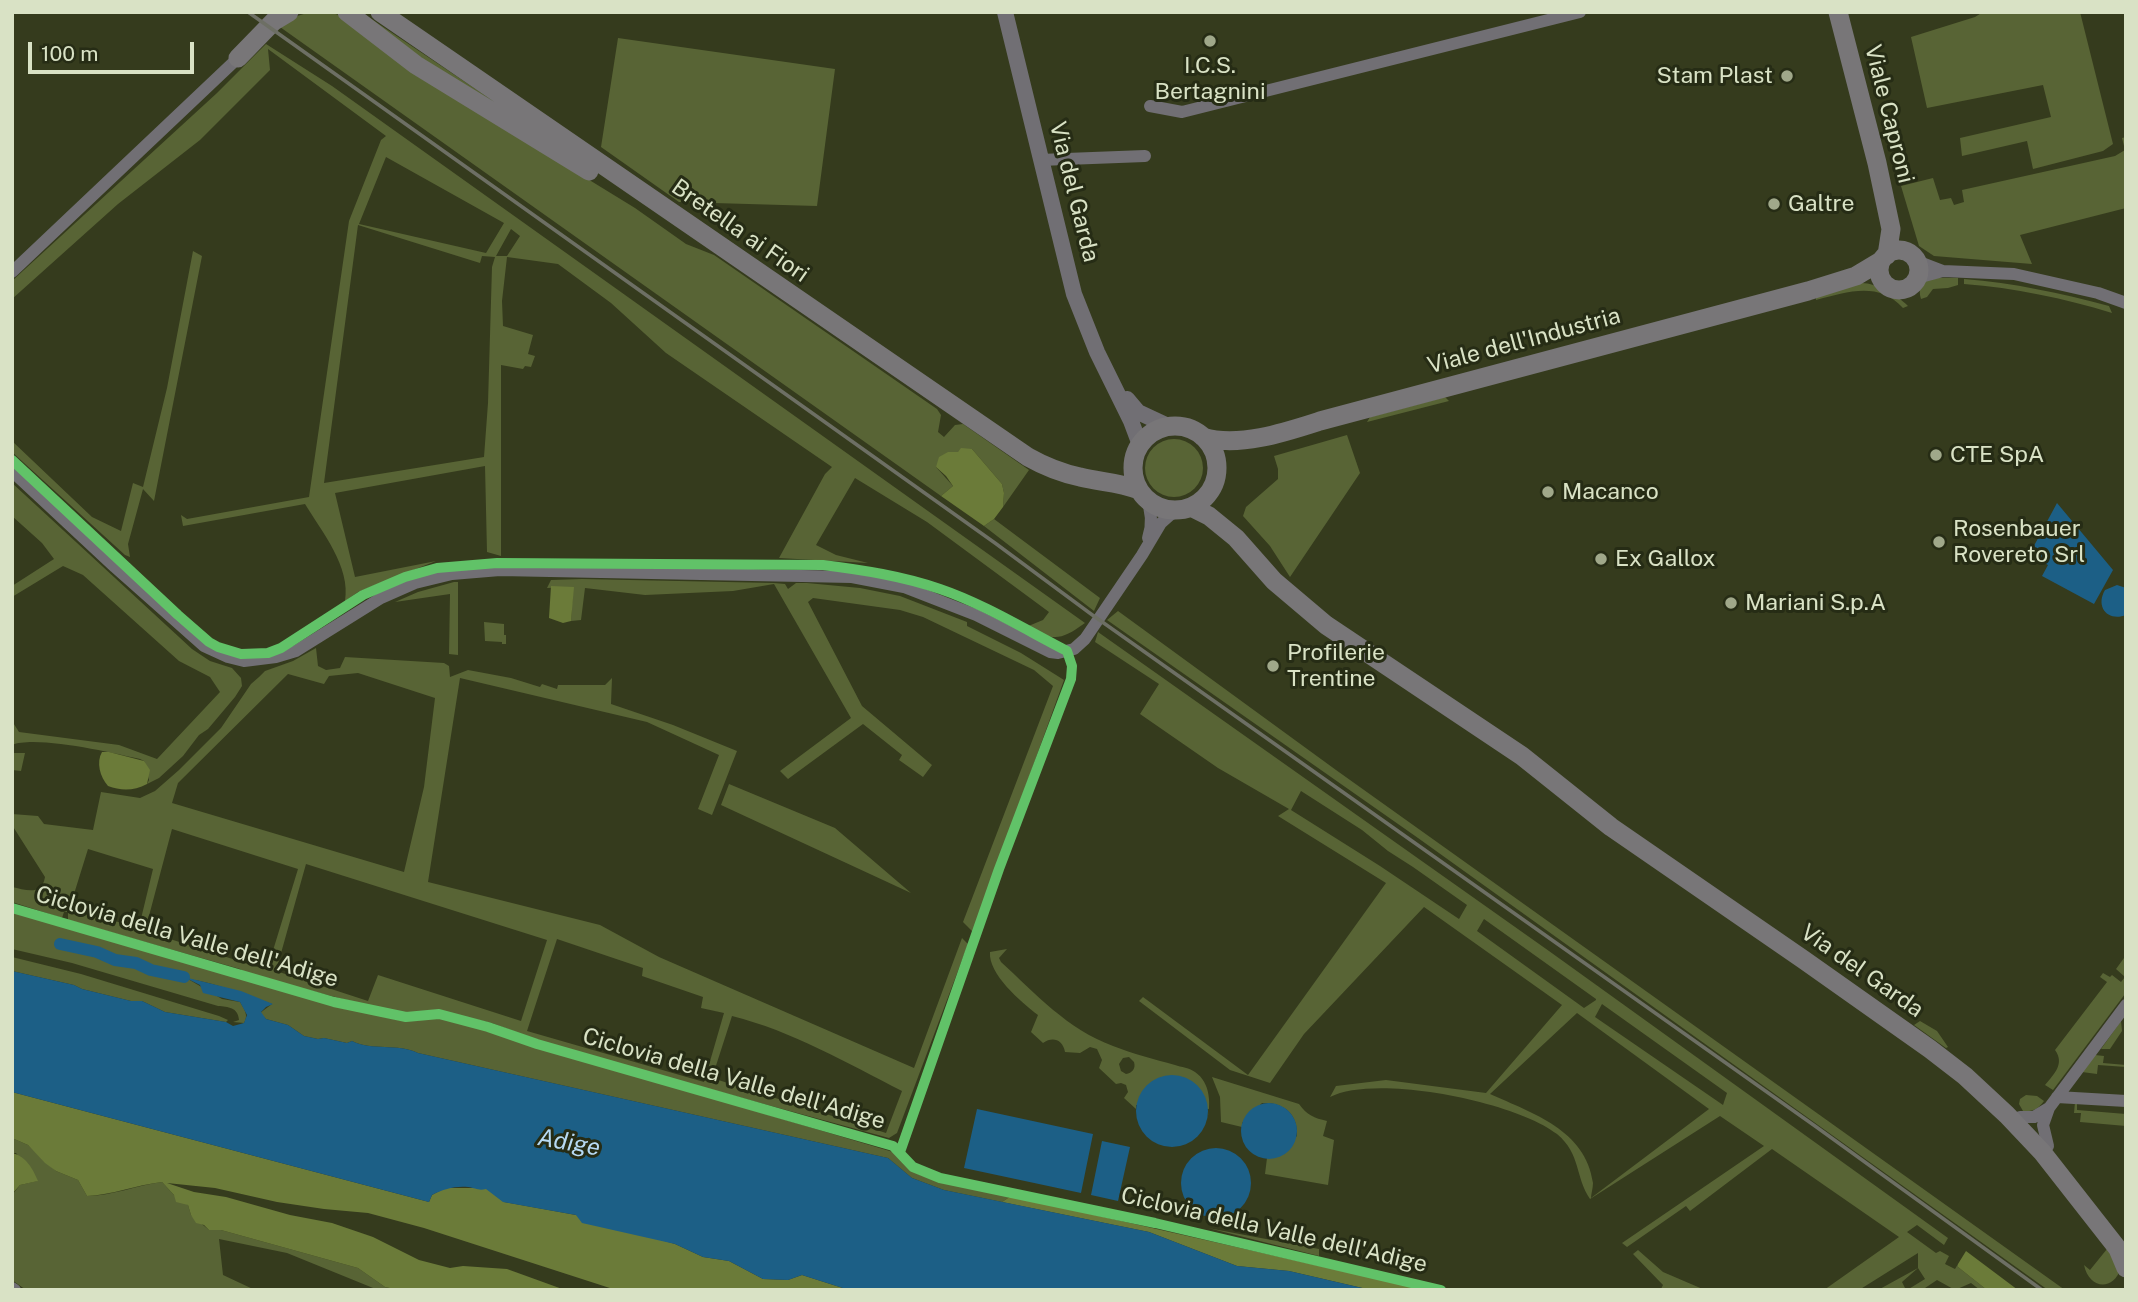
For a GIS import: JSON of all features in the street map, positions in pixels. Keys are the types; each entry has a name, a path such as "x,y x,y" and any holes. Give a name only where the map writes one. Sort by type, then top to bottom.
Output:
{"main road":[{"path":"238,58 268,12"},
{"path":"238,58 274,21 289,12"},
{"path":"347,12 416,65 628,196 721,247"},
{"name":"Bretella ai Fiori","path":"380,12 1028,457 1055,470 1124,484 1142,494"},
{"name":"Viale Caproni","path":"1838,12 1891,229 1914,264"},
{"name":"Viale Caproni","path":"1883,282 1879,270 1891,229"},
{"path":"1883,282 1888,287 1901,290 1912,285 1914,264 1895,250 1884,258"},
{"name":"Viale dell'Industria","path":"1203,436 1231,442 1293,430 1808,291 1856,276 1884,258"},
{"name":"Viale dell'Industria","path":"1856,276 1883,282"},
{"path":"1080,477 1111,471 1137,452 1147,436 1168,426"},
{"name":"Via del Garda","path":"1168,426 1191,429 1203,436 1215,453 1214,481 1221,510 1236,538"},
{"path":"1186,508 1203,499 1221,465 1232,454 1262,442"},
{"name":"Via del Garda","path":"1137,452 1135,480 1142,494 1161,508 1186,508 1209,516 1236,538 1274,581 1326,625 1527,760 1929,1039 2020,1117 2048,1146 2126,1241"},
{"name":"Via del Garda","path":"1527,760 1611,827 1804,960 1965,1076 2007,1115 2059,1172 2118,1249 2126,1268"}],"street":[{"name":"Via del Garda","path":"1004,12 1074,294 1093,342 1131,421 1137,452"},
{"path":"1150,106 1182,111 1580,12"},
{"path":"12,272 238,58"},
{"path":"1040,160 1145,156"},
{"path":"1914,264 1943,271 2014,274 2098,293 2126,303"},
{"name":"Via del Garda","path":"1111,378 1139,412 1168,426"},
{"path":"12,471 204,646 244,661 276,657 296,650 381,598 415,583 452,574 500,570 852,577 904,587 976,615 1049,652 1058,653 1074,649 1085,639 1161,523 1170,515 1186,508"},
{"path":"1142,494 1150,508 1152,523 1142,555"},
{"path":"2048,1146 2043,1125 2053,1103 2126,1005"},
{"path":"2020,1117 2034,1117 2053,1103 2126,1101"}],"green space":[{"path":"310,12 329,12 342,16 415,73 635,208 686,244 714,255 937,409 941,415 938,432 944,437 955,425 963,424 1029,470 1003,507 1002,484 972,449 958,452 936,467 953,486 941,496 280,27 291,18"},
{"path":"361,12 541,133 440,75"},
{"path":"1983,12 2080,12 2113,144 2103,151 2033,169 2027,141 1962,156 1960,138 2051,117 2043,85 1927,108 1911,37"},
{"path":"618,38 835,69 817,206 679,202 601,147"},
{"path":"266,44 332,86 1085,623 1057,637 1050,637 1026,627 1043,620 1049,612 927,522 855,478 816,545 836,555 868,563 779,558 825,474 832,467 666,353 611,303 558,264 507,257 502,301 503,326 533,335 528,354 535,356 531,367 525,366 523,369 501,365 501,556 487,552 485,466 335,493 355,577 436,561 358,592 345,601 344,575 334,550 305,504 183,526 181,515 187,519 309,497 349,221 381,140 386,136 268,49 270,70 200,140 118,204 12,299 12,281 217,93","holes":["386,157 504,223 486,253 359,224","358,225 480,263 482,256 495,257 492,267 484,457 324,483","511,229 520,236 507,256 496,256"]},
{"path":"2126,137 2126,208 2020,235 2032,264 1934,256 1919,246 1901,186 1933,178 1940,200 1951,198 1954,205 1964,202 1962,190 2115,156 2125,150 2122,138"},
{"path":"193,251 202,256 154,501 143,489 128,544 130,557 12,452 12,441 92,517 121,531 133,483 143,487 167,388"},
{"path":"1929,278 1958,278 1958,285 1933,289 1927,297 1921,299 1921,287"},
{"path":"1964,279 2073,297 2109,306 2112,313 2039,294 1964,284"},
{"path":"1862,283 1887,291 1908,306 1903,308 1883,294 1873,291 1851,292 1816,300 1816,295"},
{"path":"1445,397 1449,401 1367,422 1370,417"},
{"path":"1347,435 1360,473 1290,577 1270,546 1243,516 1246,507 1278,479 1274,456"},
{"path":"1168,439 1180,439 1195,447 1203,462 1203,474 1195,489 1180,497 1168,497 1153,489 1145,474 1145,462 1153,447"},
{"path":"961,448 972,449 1002,484 1003,507 994,519 984,526 941,496 953,486 936,467 939,457 948,452 958,452"},
{"path":"12,483 192,649 210,661 232,668 241,678 242,686 235,697 208,729 199,735 183,756 159,778 147,784 149,780 144,761 140,759 56,743 23,742 12,745 12,721 19,732 119,745 157,759 220,692 210,677 179,661 83,575 63,566 12,597 12,586 54,559 42,543 12,516"},
{"path":"994,519 1100,598 1094,611 984,526"},
{"path":"551,580 774,583 785,584 788,589 796,583 807,583 860,588 900,596 967,622 967,626 1021,653 1064,680 973,932 963,922 1053,686 1034,670 923,617 900,610 813,598 808,602 862,706 932,765 923,777 899,760 902,755 863,724 788,779 780,771 851,718 774,584 733,591 645,595 585,588 581,620 571,621 573,587 547,588"},
{"path":"458,582 458,655 449,654 450,594 395,602"},
{"path":"551,586 574,587 571,621 563,623 549,618"},
{"path":"1118,611 1336,770 2065,1290 2048,1290 1418,838 1107,620"},
{"path":"484,622 504,624 506,644 485,641"},
{"path":"1098,632 1948,1238 1944,1245 1917,1225 1907,1232 1936,1253 1940,1251 1949,1256 1945,1264 1955,1269 1958,1264 1958,1267 1987,1290 1980,1290 1971,1283 1955,1290 1937,1280 1922,1290 1907,1290 1925,1279 1918,1268 1918,1253 1859,1290 1824,1290 1899,1237 1772,1149 1690,1211 1686,1206 1627,1247 1622,1243 1764,1146 1720,1116 1590,1199 1565,1142 1538,1122 1511,1111 1446,1094 1411,1090 1351,1090 1330,1097 1336,1086 1386,1080 1486,1093 1562,1005 1424,907 1304,1034 1270,1083 1230,1070 1139,1001 1143,997 1248,1075 1386,883 1278,816 1289,809 1218,768 1140,714 1159,684 1095,642","holes":["1301,791 1362,830 1467,905 1459,919 1291,810","1484,919 1596,1000 1584,1008 1477,931","1602,1004 1727,1093 1723,1105 1595,1017","1577,1013 1709,1109 1591,1198 1593,1183 1580,1149 1555,1126 1490,1094"]},
{"path":"316,648 318,666 326,670 340,668 345,657 444,663 449,666 450,677 468,670 557,689 558,685 605,685 612,678 611,704 737,751 712,815 698,809 719,755 647,722 460,678 428,882 600,925 659,957 914,1068 962,938 968,944 897,1133 889,1138 555,1047 492,1023 437,1011 403,1014 247,974 240,969 68,920 68,912 64,912 62,918 12,902 12,887 37,889 41,887 45,877 12,825 12,814 38,816 44,824 93,830 101,792 140,798 155,791 221,728 251,684 265,671 293,661","holes":["358,673 435,698 424,787 404,872 172,803 178,783 288,674 324,684 329,676","172,829 298,869 267,970 145,931","88,849 153,869 139,927 69,910","306,864 547,940 521,1021 378,975 368,1001 276,971","557,939 643,968 642,976 703,997 701,1008 724,1013 704,1082 527,1031","732,1016 798,1039 902,1091 886,1133 712,1078"]},
{"path":"102,752 144,761 150,770 147,784 127,790 108,786 100,769"},
{"path":"12,753 25,753 21,771 12,770"},
{"path":"729,784 835,828 911,893 721,805"},
{"path":"12,911 323,1003 398,1020 440,1018 457,1022 893,1152 909,1169 920,1175 1011,1196 1002,1202 944,1190 912,1178 888,1158 402,1048 368,1046 352,1041 347,1043 304,1036 288,1025 266,1019 260,1013 272,1004 220,986 188,979 222,999 240,1002 246,1017 244,1023 233,1022 239,1020 238,1016 235,1010 229,1007 12,949"},
{"path":"1007,949 999,958 1001,962 1053,1010 1096,1039 1195,1072 1207,1088 1209,1109 1136,1105 1136,1109 1124,1098 1128,1092 1126,1085 1116,1084 1099,1068 1102,1060 1097,1049 1090,1047 1080,1053 1065,1052 1057,1040 1043,1043 1031,1032 1038,1015 1000,978 994,969 990,952","holes":["1129,1057 1134,1062 1132,1072 1126,1074 1121,1071 1119,1064 1123,1058"]},
{"path":"12,957 81,974 228,1020 226,1022 165,1012 142,1001 131,1001 12,971"},
{"path":"2124,958 2126,960 2125,994 2053,1090 2045,1085 2059,1064 2055,1050 2107,982 2100,977 2103,973 2110,977 2112,975 2121,982 2125,977 2116,969"},
{"path":"1920,1021 1937,1031 1948,1047 1914,1025"},
{"path":"2121,1021 2122,1031 2110,1049 2101,1049"},
{"path":"2095,1055 2104,1056 2103,1063 2126,1067 2098,1065 2097,1074 2082,1072"},
{"path":"1212,1077 1299,1104 1311,1116 1327,1121 1323,1136 1334,1140 1328,1185 1265,1174 1267,1158 1273,1158 1297,1136 1295,1121 1283,1107 1262,1103 1242,1123 1242,1127 1221,1122 1220,1097"},
{"path":"12,1092 429,1202 432,1195 445,1188 486,1188 504,1202 576,1215 675,1244 703,1257 729,1261 763,1279 788,1280 802,1275 849,1290 616,1290 424,1228 368,1213 277,1202 215,1188 167,1183 194,1192 226,1197 290,1215 332,1223 373,1237 419,1260 450,1268 463,1266 507,1269 565,1290 399,1290 385,1287 358,1268 221,1230 209,1230 196,1223 188,1205 176,1202 174,1195 162,1182 87,1196 78,1180 56,1171 28,1145 12,1138"},
{"path":"2026,1095 2037,1096 2044,1101 2035,1109 2023,1111 2019,1104 2020,1099"},
{"path":"2075,1102 2077,1110 2126,1114 2126,1126 2080,1122 2081,1113 2074,1113"},
{"path":"12,1138 28,1145 56,1171 78,1180 87,1196 162,1182 188,1205 191,1215 209,1230 221,1230 358,1268 385,1287 399,1290 378,1290 287,1253 219,1239 223,1275 255,1290 26,1290 12,1280 12,1195 20,1185 37,1181 16,1153 12,1153"},
{"path":"12,1153 25,1160 38,1181 20,1185 12,1194"},
{"path":"1011,1196 1426,1290 1371,1290 1289,1271 1237,1266 1149,1232 1002,1202"},
{"path":"1208,1228 1319,1249 1319,1256"},
{"path":"2107,1249 2121,1268 2113,1281 2107,1284 2096,1283 2084,1265 2090,1270"},
{"path":"1638,1250 1663,1272 1705,1290 1661,1289 1663,1285 1633,1254"},
{"path":"1966,1251 2018,1290 1987,1290 1958,1267"},
{"path":"1918,1268 1902,1282 1906,1290 1878,1290"}],"water":[{"path":"2057,503 2113,570 2094,604 2042,576 2048,565 2029,555"},
{"path":"2117,585 2126,588 2126,615 2120,617 2105,612 2102,602 2105,590"},
{"name":"Adige","path":"12,971 131,1001 142,1001 165,1012 226,1022 233,1026 244,1023 247,1015 240,1002 203,993 200,985 184,977 241,991 273,1004 261,1012 266,1019 288,1025 304,1036 347,1043 352,1041 368,1046 402,1048 888,1158 912,1178 944,1190 1149,1232 1237,1266 1289,1271 1371,1290 849,1290 802,1275 788,1280 763,1279 729,1261 703,1257 675,1244 582,1223 576,1215 503,1202 486,1189 449,1188 432,1195 429,1202 12,1092"},
{"path":"1172,1075 1186,1078 1198,1085 1205,1097 1208,1111 1205,1125 1198,1137 1186,1144 1172,1147 1158,1144 1146,1137 1139,1125 1136,1111 1139,1097 1146,1085 1158,1078"},
{"path":"1269,1103 1280,1105 1289,1111 1295,1120 1295,1142 1289,1151 1280,1157 1269,1159 1258,1157 1249,1151 1243,1142 1241,1131 1243,1120 1249,1111 1258,1105"},
{"path":"977,1109 1093,1134 1081,1193 964,1168"},
{"path":"1102,1141 1130,1147 1118,1201 1091,1195"},
{"path":"1216,1148 1241,1158 1251,1183 1241,1208 1216,1218 1191,1208 1181,1183 1191,1158"}],"waterway":[{"path":"60,944 184,977"}],"railway":[{"path":"248,12 2042,1290"}],"cycle path":[{"path":"12,460 209,642 241,654 268,653 281,648 363,595 405,577 437,568 497,563 823,565 853,569 911,580 956,595 1067,651 1072,666 1071,679 999,869 900,1152"},
{"name":"Ciclovia della Valle dell'Adige","path":"12,908 334,1002 406,1017 439,1014 488,1027 537,1044 893,1146 913,1167 940,1178 1155,1223 1441,1290"}],"place":[{"name":"I.C.S. Bertagnini","path":"1210,41"},
{"name":"Stam Plast","path":"1787,76"},
{"name":"Galtre","path":"1774,204"},
{"name":"CTE SpA","path":"1936,455"},
{"name":"Macanco","path":"1548,492"},
{"name":"Rosenbauer Rovereto Srl","path":"1939,542"},
{"name":"Ex Gallox","path":"1601,559"},
{"name":"Mariani S.p.A","path":"1731,603"},
{"name":"Profilerie Trentine","path":"1273,666"}]}
